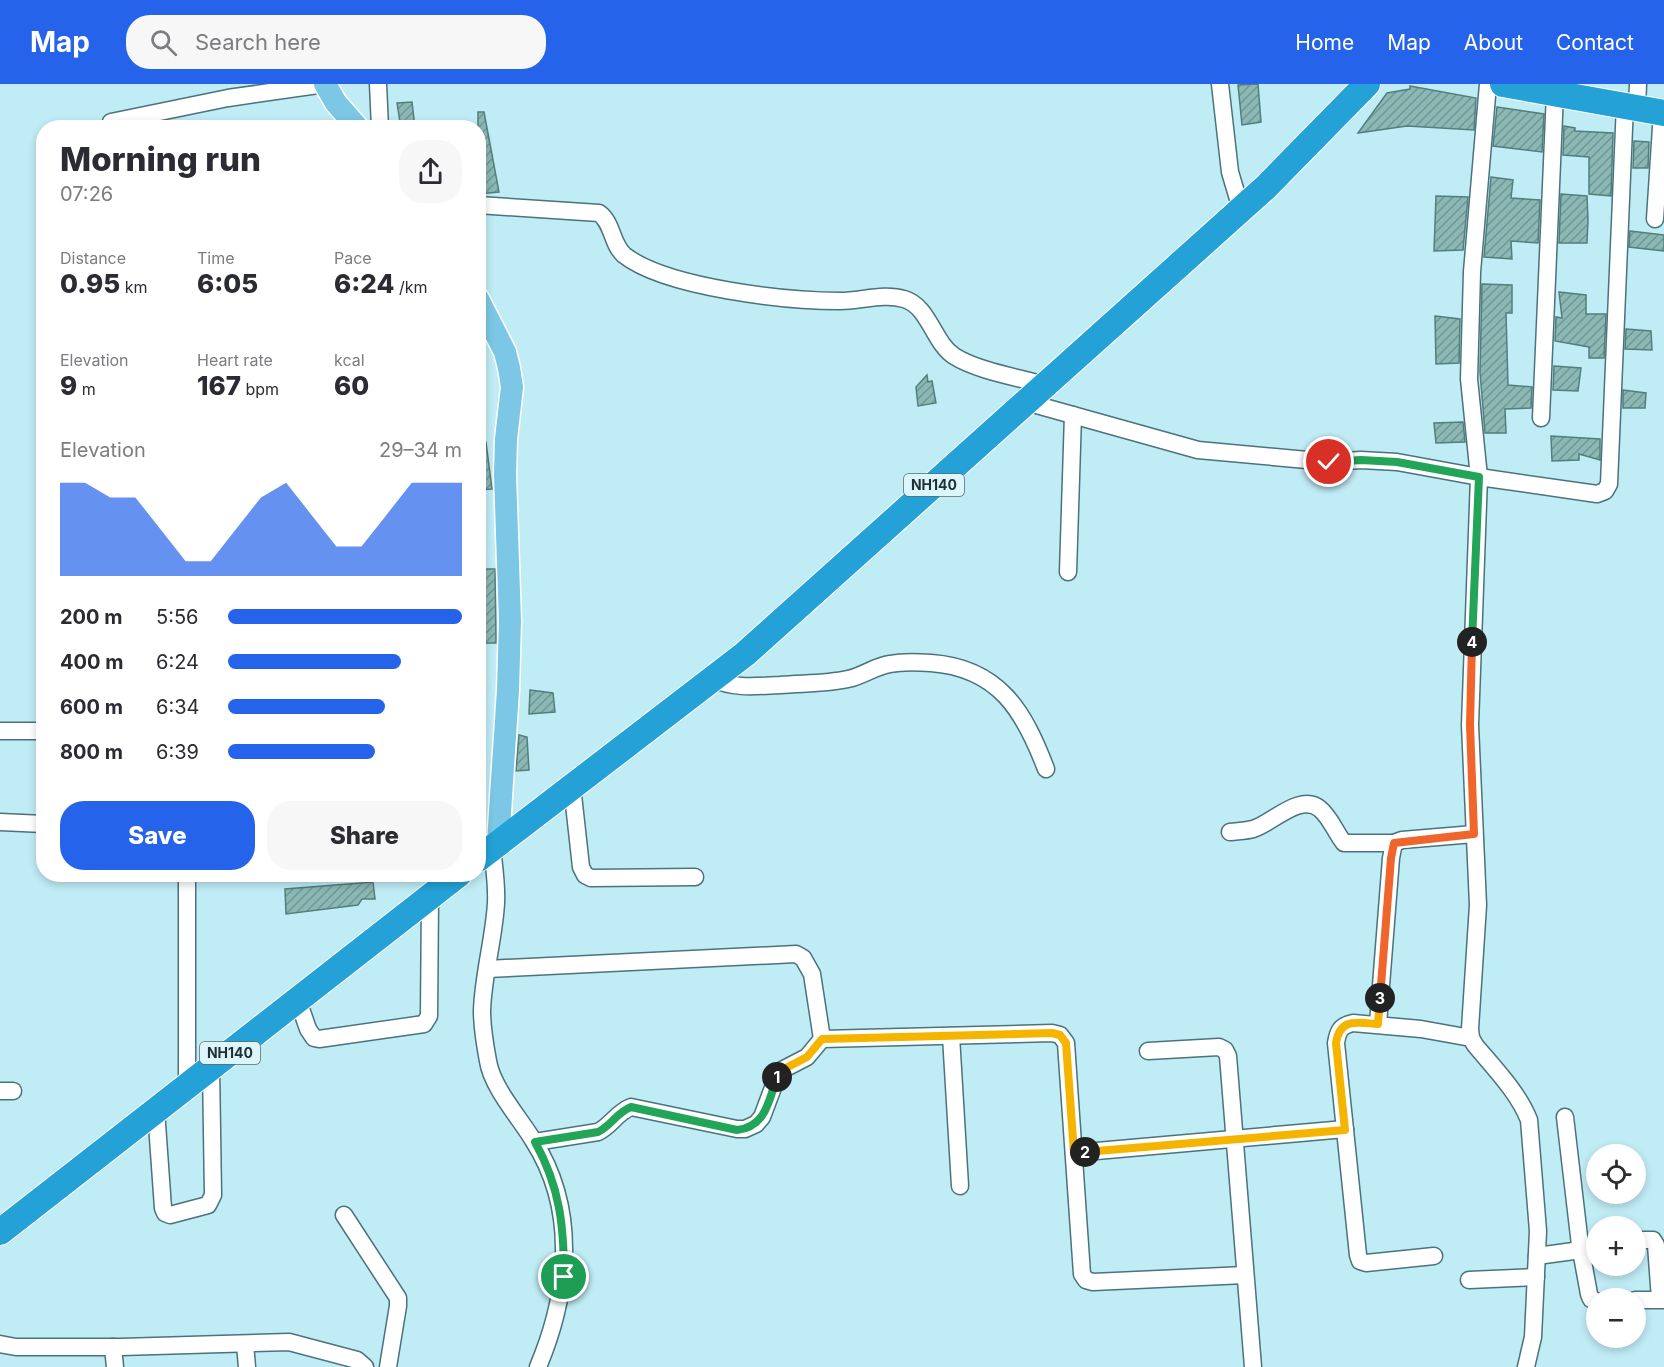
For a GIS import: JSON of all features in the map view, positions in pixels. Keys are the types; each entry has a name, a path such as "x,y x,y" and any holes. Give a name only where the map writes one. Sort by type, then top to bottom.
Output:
{"highway":[{"name":"NH140","path":"486,851 745,654 1266,187 1367,84"},
{"path":"1503,84 1555,93 1633,99 1663,112"},
{"name":"NH140","path":"0,1232 449,882"}],"main road":[{"path":"325,84 336,103 351,120"},
{"path":"486,315 504,352 512,387 504,475 510,621 508,690 486,851"}],"street":[{"path":"118,120 227,91 325,84"},
{"path":"378,84 380,120"},
{"path":"1220,84 1230,172 1240,210"},
{"path":"1488,84 1471,302 1470,393 1479,477 1470,725 1478,919 1471,1038 1525,1111 1528,1120 1538,1218 1533,1337 1526,1367"},
{"path":"1541,418 1555,93"},
{"path":"486,205 599,213 605,217 618,248 624,254 661,274 695,283 812,301 856,301 883,297 905,299 921,311 938,338 954,356 992,371 1073,415 1184,447 1215,453 1329,462 1361,460 1397,462 1479,477 1597,494 1605,491 1609,484 1633,99"},
{"path":"1655,219 1663,112"},
{"path":"1068,572 1073,415"},
{"path":"713,679 721,683 749,687 847,680 890,664 917,662 965,669 1001,690 1018,710 1034,736 1046,769"},
{"path":"0,731 36,731"},
{"path":"572,786 581,867 585,875 591,878 695,878"},
{"path":"1230,832 1253,829 1283,812 1306,805 1316,805 1323,810 1344,843 1394,843 1474,834"},
{"path":"0,822 36,824"},
{"path":"1378,1024 1394,843"},
{"path":"486,851 496,900 482,1009 488,1065 496,1082 535,1142 556,1189 564,1237 562,1290 550,1337 538,1367"},
{"path":"187,882 188,1086"},
{"path":"298,1000 310,1035 319,1039 424,1024 429,1016 430,897"},
{"path":"488,969 796,954 803,958 812,974 822,1039"},
{"path":"1434,1256 1366,1263 1360,1261 1337,1036 1339,1029 1353,1023 1430,1030 1471,1038"},
{"path":"535,1142 598,1132 606,1128 621,1111 631,1107 737,1130 745,1129 762,1118 777,1077 782,1070 807,1057 822,1039 1052,1033 1060,1035 1066,1043 1082,1274 1086,1280 1245,1275"},
{"path":"951,1035 960,1186"},
{"path":"1148,1051 1219,1047 1225,1050 1228,1056 1253,1367"},
{"path":"156,1110 165,1213 170,1215 207,1205 213,1195 211,1067"},
{"path":"1537,1256 1586,1246 1565,1117"},
{"path":"1074,1153 1345,1130"},
{"path":"344,1215 398,1298 388,1367"},
{"path":"1646,1240 1653,1240 1656,1245 1662,1300 1646,1300"},
{"path":"1469,1280 1536,1277"},
{"path":"0,1344 16,1347 113,1347 289,1342 335,1361 357,1360 365,1367"},
{"path":"245,1344 247,1367"},
{"path":"113,1347 115,1367"}],"building":[{"path":"1258,84 1261,122 1242,125 1238,85"},
{"path":"1410,86 1476,98 1474,130 1407,126 1358,133 1387,93 1410,89"},
{"path":"412,102 414,120 400,120 397,103"},
{"path":"1497,107 1544,114 1542,152 1493,146"},
{"path":"478,112 484,112 486,120 478,120"},
{"path":"486,123 499,192 486,193"},
{"path":"1564,126 1575,128 1575,131 1613,133 1611,196 1589,194 1589,157 1563,155"},
{"path":"1634,141 1649,142 1648,168 1633,168"},
{"path":"1491,177 1513,180 1511,198 1540,200 1538,243 1511,241 1512,259 1484,257"},
{"path":"1561,194 1587,196 1587,243 1559,243"},
{"path":"1436,196 1468,197 1463,250 1434,251"},
{"path":"1630,231 1664,235 1664,251 1629,247"},
{"path":"1482,284 1512,285 1512,313 1506,313 1508,385 1532,387 1531,408 1505,409 1506,433 1485,433 1480,372"},
{"path":"1559,292 1586,295 1586,314 1606,314 1604,358 1589,358 1589,347 1555,341 1556,317 1562,318"},
{"path":"1435,316 1460,319 1459,363 1436,364"},
{"path":"1626,329 1651,331 1652,350 1625,349"},
{"path":"1554,366 1581,368 1578,391 1553,390"},
{"path":"927,375 928,382 932,381 936,403 918,406 916,387"},
{"path":"1623,390 1646,393 1645,408 1623,408"},
{"path":"1463,422 1465,442 1436,443 1434,423"},
{"path":"1551,436 1600,439 1600,460 1579,454 1579,460 1552,461"},
{"path":"486,442 492,489 486,489"},
{"path":"486,569 495,569 496,643 486,643"},
{"path":"530,690 553,693 555,712 529,714"},
{"path":"519,735 527,737 529,770 516,771"},
{"path":"373,882 375,899 362,899 358,905 286,914 285,889"}],"route":[{"path":"564,1277 563,1225 556,1189 535,1142 598,1132 606,1128 621,1111 631,1107 737,1130 745,1129 762,1118 777,1077 782,1070 807,1057 822,1039 1052,1033 1060,1035 1066,1043 1074,1153 1345,1130 1337,1036 1339,1029 1344,1025 1378,1024 1394,843 1402,840 1474,834 1470,725 1479,477 1397,462 1361,460 1329,462"}]}
